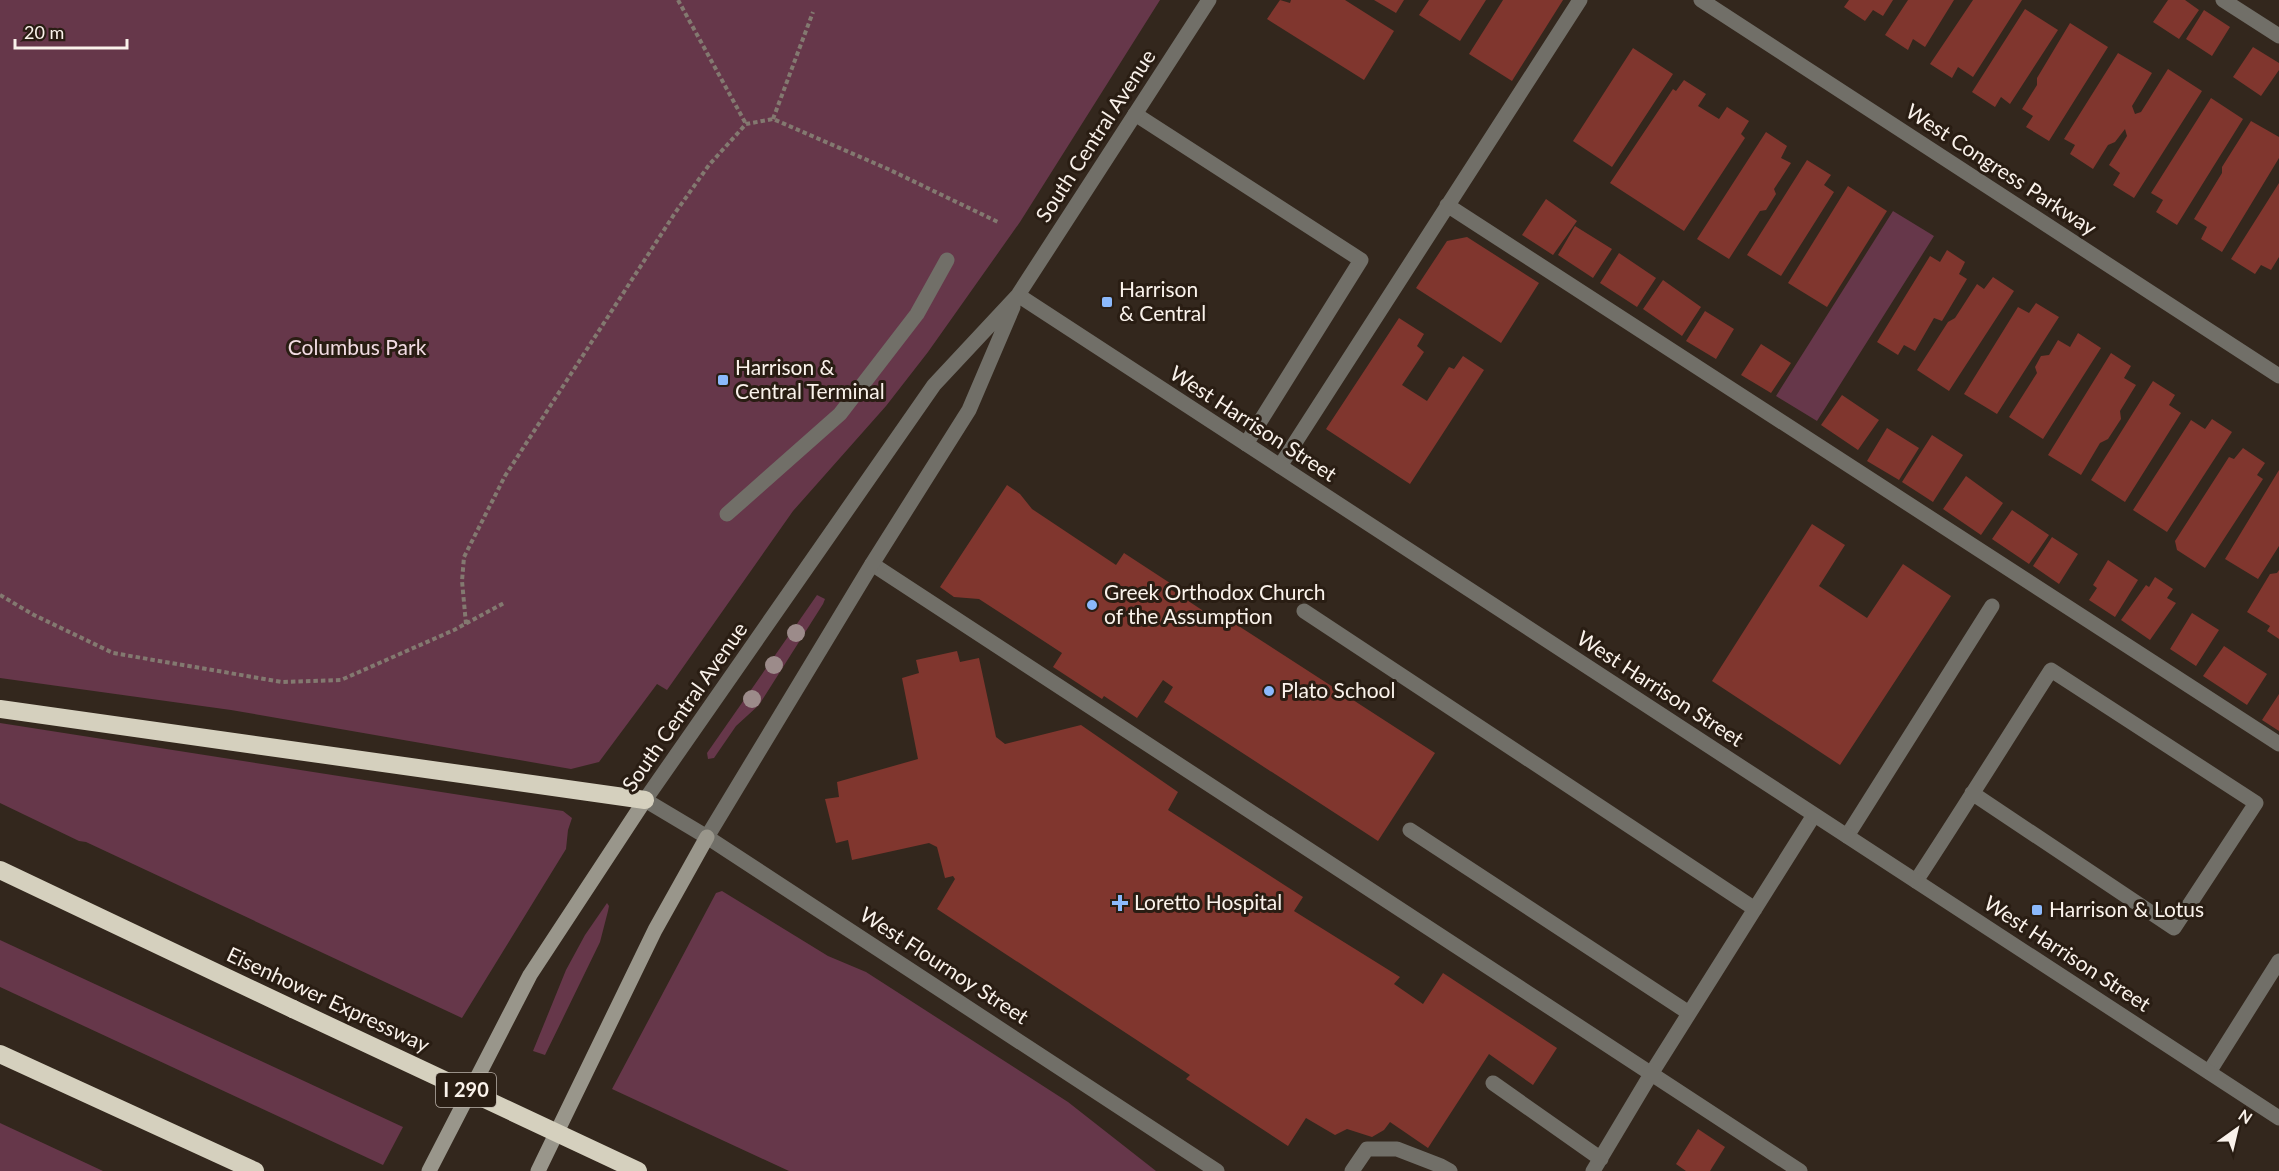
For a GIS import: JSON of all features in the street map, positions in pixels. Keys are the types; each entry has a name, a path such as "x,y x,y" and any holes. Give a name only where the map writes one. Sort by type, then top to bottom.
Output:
{"highway":[{"path":"0,709 645,800"},
{"name":"Eisenhower Expressway","path":"0,870 638,1171"},
{"path":"0,1054 255,1171"}],"main road":[{"name":"South Central Avenue","path":"429,1171 530,975 645,800"},
{"name":"South Central Avenue","path":"538,1171 655,930 707,837"}],"street":[{"name":"South Central Avenue","path":"707,837 872,564 969,410 1018,296 1209,0"},
{"path":"1280,466 1580,0"},
{"name":"West Congress Parkway","path":"1701,0 2279,376"},
{"path":"2223,0 2279,36"},
{"path":"1135,114 1361,260 1246,444"},
{"path":"1447,206 2279,744"},
{"path":"727,514 840,414 917,314 948,260"},
{"name":"South Central Avenue","path":"645,800 934,385 1018,296"},
{"name":"West Harrison Street","path":"1018,296 2279,1118"},
{"path":"872,564 1800,1171"},
{"path":"1847,836 1992,606"},
{"path":"1304,611 1755,909"},
{"path":"1916,881 1972,793 2051,670 2256,803 2174,928 1972,793"},
{"name":"West Flournoy Street","path":"645,800 707,837 1217,1171"},
{"path":"1493,1083 1597,1165 1651,1074 1814,815"},
{"path":"1410,830 1689,1013"},
{"path":"2209,1072 2279,961"},
{"path":"1352,1171 1367,1149 1397,1149 1450,1171"}],"path":[{"path":"678,0 746,124"},
{"path":"773,119 813,12"},
{"path":"466,624 462,581 464,557 505,476 675,213 709,165 746,124 773,119 888,169 998,222"},
{"path":"0,595 34,615 113,652 282,682 341,680 466,624 504,603"}],"green space":[{"name":"Columbus Park","path":"0,0 1160,0 1020,222 928,352 886,406 793,511 667,690 657,684 599,762 571,769 231,710 0,678"},
{"path":"1893,211 1934,236 1817,421 1776,396"},
{"path":"817,595 825,599 823,604 759,705 736,726 714,758 708,759 707,753"},
{"path":"0,723 563,811 572,818 566,849 462,1018 0,803"},
{"path":"722,891 828,956 866,972 1068,1102 1156,1171 789,1171 612,1089 716,893"},
{"path":"607,903 609,906 600,942 545,1055 533,1051 566,970 585,935"},
{"path":"0,940 403,1127 383,1165 0,987"},
{"path":"0,1123 103,1171 0,1171"}],"building":[{"path":"1280,0 1290,3 1291,0 1345,0 1394,31 1364,80 1267,19"},
{"path":"1374,0 1404,0 1396,13"},
{"path":"1429,0 1486,0 1460,41 1419,15"},
{"path":"1503,0 1563,0 1512,81 1469,54"},
{"path":"1849,0 1893,0 1883,16 1873,10 1865,21 1844,7"},
{"path":"1908,0 1954,0 1925,47 1913,39 1908,50 1885,35"},
{"path":"1973,0 2022,0 1973,77 1958,67 1952,78 1930,64"},
{"path":"2168,0 2185,0 2199,10 2179,39 2153,22"},
{"path":"2025,9 2058,30 2010,104 2001,97 1995,107 1972,92"},
{"path":"2204,10 2230,27 2212,56 2186,39"},
{"path":"2070,23 2108,47 2049,141 2026,127 2033,116 2022,109 2037,85 2037,78"},
{"path":"2253,47 2279,63 2279,70 2261,96 2233,77"},
{"path":"1633,48 1673,74 1612,167 1573,141"},
{"path":"2118,53 2152,73 2132,106 2135,114 2141,112 2168,69 2202,91 2134,198 2113,185 2120,173 2109,165 2127,136 2125,129 2115,142 2108,145 2093,169 2070,154 2075,145 2064,139"},
{"path":"1684,80 1706,94 1698,106 1719,119 1727,107 1749,121 1741,134 1745,138 1684,231 1610,183 1673,89 1676,91"},
{"path":"2211,98 2243,119 2177,225 2156,212 2163,200 2151,193"},
{"path":"2251,121 2279,137 2279,158 2222,252 2201,239 2207,227 2194,219 2222,173 2222,167"},
{"path":"1766,132 1787,146 1781,158 1791,163 1774,189 1776,194 1766,210 1760,211 1729,259 1697,239"},
{"path":"1807,160 1831,175 1824,185 1834,192 1781,276 1747,255"},
{"path":"2279,183 2279,257 2271,270 2261,265 2255,274 2231,259"},
{"path":"1848,186 1887,211 1827,307 1788,283"},
{"path":"1546,199 1577,221 1553,255 1522,235"},
{"path":"1575,226 1612,249 1593,278 1558,255"},
{"path":"1467,237 1539,283 1501,343 1416,288 1447,241"},
{"path":"1947,250 1965,262 1959,274 1967,279 1942,321 1934,318 1915,351 1904,345 1898,355 1877,342 1930,256 1940,262"},
{"path":"1619,253 1656,278 1637,307 1600,283"},
{"path":"1993,277 2014,291 1949,391 1917,370 1948,322 1955,318 1977,284 1984,289"},
{"path":"1663,280 1701,307 1682,336 1643,309"},
{"path":"2036,303 2059,317 1997,414 1964,394 2018,307 2029,313"},
{"path":"1705,311 1734,329 1716,359 1686,341"},
{"path":"1399,318 1424,334 1417,346 1424,352 1402,385 1427,401 1449,367 1454,369 1463,356 1484,370 1410,484 1326,429"},
{"path":"2078,333 2101,348 2043,439 2009,417 2037,373 2035,367 2041,356 2049,355 2058,340 2070,347"},
{"path":"1761,344 1791,363 1771,393 1741,375"},
{"path":"2111,353 2131,366 2124,378 2136,385 2120,411 2121,419 2108,439 2100,443 2081,475 2048,455"},
{"path":"2153,381 2175,395 2169,405 2181,413 2125,502 2091,480"},
{"path":"1842,395 1879,420 1858,450 1821,425"},
{"path":"2212,419 2232,432 2167,532 2133,510 2191,420 2205,429"},
{"path":"1887,428 1919,448 1899,480 1867,461"},
{"path":"1932,435 1963,455 1933,502 1902,482"},
{"path":"2243,448 2265,463 2257,475 2263,479 2205,568 2177,550 2175,541 2229,457 2234,459"},
{"path":"2279,470 2279,546 2258,579 2225,559"},
{"path":"1966,476 2003,503 1981,535 1943,509"},
{"path":"1007,485 1020,494 1032,509 1116,565 1124,553 1173,585 1170,589 1205,612 1217,619 1220,614 1435,753 1378,841 1164,702 1173,687 1163,680 1137,718 1104,696 1102,699 1053,667 1062,653 979,599 954,597 940,587"},
{"path":"2012,510 2049,535 2029,564 1992,539"},
{"path":"1812,524 1845,545 1819,586 1867,618 1903,564 1951,596 1840,765 1712,681"},
{"path":"2052,537 2078,554 2059,584 2033,566"},
{"path":"2108,560 2138,580 2115,617 2089,600 2097,588 2093,585"},
{"path":"2279,570 2279,639 2267,631 2270,626 2247,612 2270,574 2277,573"},
{"path":"2155,577 2173,589 2167,598 2176,603 2150,640 2121,620 2146,585 2149,587"},
{"path":"2192,613 2219,630 2196,666 2170,649"},
{"path":"2224,646 2267,674 2247,705 2203,676"},
{"name":"Loretto Hospital","path":"957,651 960,662 979,658 996,737 1005,744 1081,725 1178,792 1168,810 1303,897 1294,911 1400,977 1394,984 1423,1004 1443,973 1557,1048 1533,1085 1489,1054 1428,1148 1390,1122 1384,1130 1372,1137 1347,1129 1335,1135 1306,1118 1288,1146 1186,1079 1190,1075 937,909 955,879 953,876 945,878 937,847 929,843 852,860 848,840 836,843 825,799 839,797 837,782 918,759 902,678 919,673 916,660"},
{"path":"2279,694 2279,731 2262,720"},
{"path":"1698,1129 1725,1147 1710,1171 1686,1171 1676,1164"}],"place":[{"name":"Harrison & Central","path":"1107,302"},
{"name":"Harrison & Central Terminal","path":"723,380"},
{"name":"Greek Orthodox Church of the Assumption","path":"1092,605"},
{"name":"Plato School","path":"1269,691"},
{"name":"Loretto Hospital","path":"1120,903"},
{"name":"Harrison & Lotus","path":"2037,910"}]}
